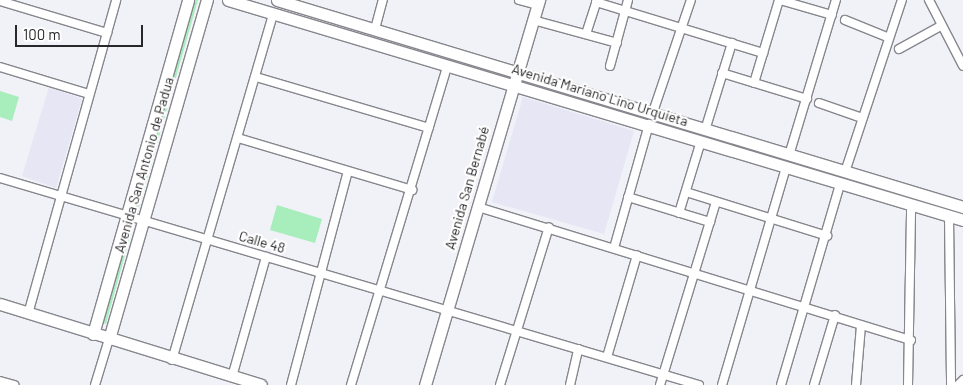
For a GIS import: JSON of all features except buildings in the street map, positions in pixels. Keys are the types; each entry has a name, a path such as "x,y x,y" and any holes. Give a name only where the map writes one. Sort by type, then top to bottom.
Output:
{"main road":[{"name":"Avenida San Antonio de Padua","path":"93,334 172,63 188,0"},
{"name":"Avenida San Antonio de Padua","path":"109,339 207,0"},
{"name":"Avenida Mariano Lino Urquieta","path":"228,0 273,15 649,124 910,207 963,220"},
{"name":"Avenida Mariano Lino Urquieta","path":"277,0 790,152 963,206"},
{"name":"Avenida San Bernabé","path":"425,385 512,84 534,20 538,2"},
{"path":"172,63 188,68"},
{"path":"151,136 166,140"},
{"path":"0,304 172,360 261,385"}],"street":[{"path":"28,314 116,0"},
{"path":"375,29 383,0"},
{"path":"519,0 538,2"},
{"path":"610,66 628,0"},
{"path":"653,112 680,27 691,0"},
{"path":"754,83 779,0 832,16"},
{"path":"790,152 836,0"},
{"path":"846,169 887,37 902,0"},
{"path":"929,0 939,27 963,66"},
{"path":"0,1 107,33"},
{"path":"586,34 597,1 763,52"},
{"path":"172,360 273,15"},
{"path":"534,20 617,43"},
{"path":"845,20 887,37"},
{"path":"900,49 939,27"},
{"path":"706,127 732,43"},
{"path":"351,385 379,290 412,190 447,66"},
{"path":"0,67 89,94"},
{"path":"722,73 807,99"},
{"path":"256,77 429,128"},
{"path":"819,103 862,118"},
{"path":"614,248 649,124"},
{"path":"238,138 412,190"},
{"path":"679,213 701,142"},
{"path":"722,385 786,167"},
{"path":"291,385 348,170"},
{"name":"Calle 48","path":"0,179 699,385"},
{"path":"781,385 807,307 840,184"},
{"path":"686,192 827,236"},
{"path":"628,197 710,222"},
{"path":"660,385 716,202"},
{"path":"478,207 835,315 910,340"},
{"path":"908,385 910,207"},
{"path":"949,216 951,385"},
{"path":"500,385 549,228"},
{"path":"607,357 637,255"},
{"path":"232,377 266,256"},
{"path":"814,385 835,315"},
{"path":"856,385 861,325"},
{"path":"95,385 109,339"},
{"path":"570,385 578,349"},
{"path":"958,385 963,380"},
{"path":"0,381 11,385"}],"shaded area":[{"path":"49,87 82,99 56,188 22,176"},
{"path":"523,97 634,131 604,234 492,202"}],"green space":[{"path":"192,0 198,0 139,207 135,206"},
{"path":"0,91 19,97 12,121 0,117"},
{"path":"277,205 322,219 315,243 270,230"},
{"path":"129,225 133,226 106,324 101,322"}]}
